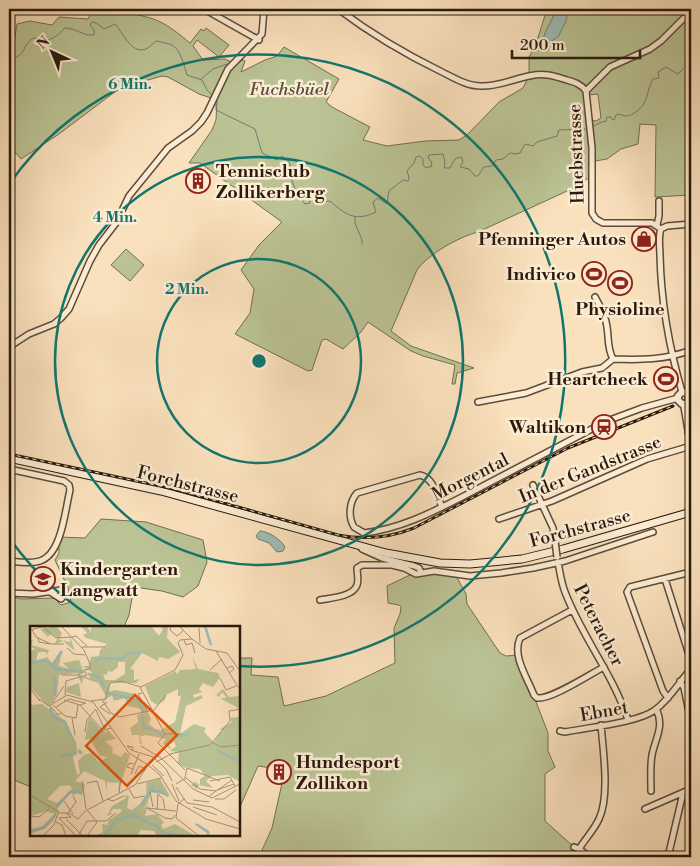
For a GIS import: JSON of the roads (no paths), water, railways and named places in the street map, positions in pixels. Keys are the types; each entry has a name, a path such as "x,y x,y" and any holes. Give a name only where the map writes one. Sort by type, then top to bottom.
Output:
{"main road":[{"name":"Forchstrasse","path":"9,458 170,493 400,557 440,563 500,562 545,554 691,512"}],"street":[{"path":"204,9 258,40"},
{"path":"9,347 28,334 54,324 70,309 90,262 99,245 116,224 129,196 168,148 201,122 208,113 228,69 262,34 264,9"},
{"path":"338,9 385,42 434,68 470,84 492,85 530,76 548,75 574,82 582,86 586,91 610,67 650,49 661,41 691,11"},
{"name":"Huebstrasse","path":"586,91 590,128 591,210 594,217 603,223 650,222 659,227"},
{"path":"659,201 660,282 664,316 673,356 680,403 684,404 691,445"},
{"path":"659,227 691,224"},
{"path":"595,297 604,314 609,350 613,359"},
{"path":"613,359 623,361 640,360 673,356 691,350"},
{"path":"478,402 526,393 582,372 602,368 613,359"},
{"path":"680,395 688,393 691,396 688,402 684,404"},
{"name":"Morgental","path":"442,507 429,479 420,475 357,493 353,500 350,517 354,527 364,533 419,518 442,507 607,421 680,395"},
{"name":"In der Gandstrasse","path":"499,519 543,504 647,459 691,445"},
{"path":"9,469 64,481 70,490 59,537 52,554 44,560 35,562 9,560"},
{"name":"Peteracher","path":"533,484 553,528 564,590 572,610 622,699 628,720"},
{"path":"320,600 352,591 357,584 357,568 362,565 392,565 414,573 434,571 470,576 501,573 558,560 653,532"},
{"name":"Forchstrasse","path":"358,546 382,558 419,568 421,573"},
{"path":"668,698 663,691 627,592 630,587 691,572"},
{"path":"665,579 691,660"},
{"path":"9,593 33,594 50,592"},
{"path":"572,610 520,638 517,646 518,654 534,695 540,699 552,695 604,667"},
{"name":"Ebnet","path":"560,731 566,732 642,718 668,698 691,669"},
{"path":"680,682 684,688 691,722"},
{"path":"651,791 652,756 660,725 656,709"},
{"path":"590,857 576,848 599,820 604,803 604,760 601,725"},
{"path":"645,809 691,789"},
{"path":"668,857 683,793"}],"water":[{"path":"563,9 567,17 566,21 558,37 545,48 542,48 545,33 556,11"},
{"path":"260,531 271,534 278,539 285,547 283,551 277,552 269,543 258,539 256,536"}],"waterway":[{"path":"9,59 21,54 33,38 51,39 65,28 94,35 94,30 90,25 92,22 104,29 115,24 131,46 136,49 146,49 156,41 175,47 180,54 187,75 202,80 211,94"},
{"path":"686,64 691,56"},
{"path":"201,79 213,69 227,64"},
{"path":"592,127 606,121 607,117 611,117 614,120 616,115 630,115 641,108 653,79 659,78 658,72 666,67 678,74 683,69"},
{"path":"216,100 216,110 255,129 262,153 277,160 282,156 290,163 293,185 305,204 310,203 309,198 311,196 315,197 319,201 330,201 341,210 356,217 376,212 373,202 378,198 387,204 389,191 403,180 408,181 407,171 414,163 416,157 420,156 423,159 423,165 426,168 432,166 428,158 429,155 443,154 444,168 450,168 455,159 460,157 463,162 460,167 469,169 475,176 478,176 484,167 492,166 496,160 503,159 510,153 520,153 525,144 533,146 537,142 557,136 559,130 589,129"},
{"path":"355,217 355,223 362,244"}],"railway":[{"path":"9,454 174,489 338,535 376,537 414,528 568,448 673,406"}],"place":[{"name":"Tennisclub Zollikerberg","path":"198,181"},
{"name":"Pfenninger Autos","path":"644,239"},
{"name":"Indivico","path":"594,274"},
{"name":"Physioline","path":"620,283"},
{"name":"Heartcheck","path":"666,379"},
{"name":"Waltikon","path":"604,427"},
{"name":"Kindergarten Langwatt","path":"43,579"},
{"name":"Hundesport Zollikon","path":"279,772"}],"park label":[{"name":"Fuchsbüel","path":"289,89"}]}
